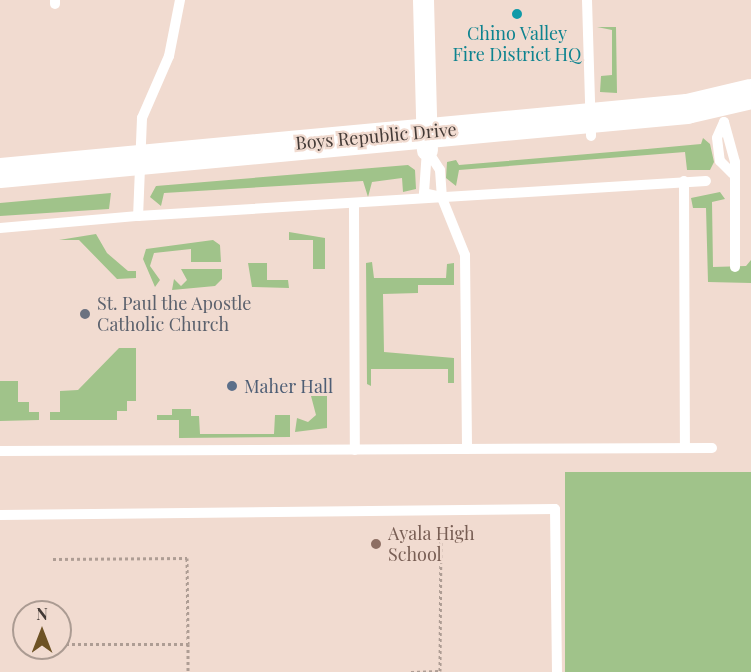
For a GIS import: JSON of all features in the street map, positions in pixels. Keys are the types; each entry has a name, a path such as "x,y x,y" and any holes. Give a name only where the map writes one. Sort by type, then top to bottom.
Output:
{"main road":[{"name":"Boys Republic Drive","path":"590,127 706,106 751,94"},
{"name":"Boys Republic Drive","path":"0,173 138,167 590,127 738,118"},
{"name":"Boys Republic Drive","path":"0,192 138,167"}],"street":[{"path":"423,0 427,141"}],"lane":[{"path":"138,216 138,167 142,118 169,56 180,0"},
{"path":"587,0 590,127"},
{"path":"735,267 733,174 720,161 717,138 738,118"},
{"path":"427,141 424,193 442,198"},
{"path":"427,141 441,170 442,198 465,255 467,449"},
{"path":"684,180 685,448"},
{"path":"0,228 138,216 354,207 684,180 706,181"},
{"path":"354,207 355,450"},
{"path":"0,452 712,448"},
{"path":"0,515 555,509 557,672"}],"path":[{"path":"411,672 440,671 441,537"},
{"path":"53,559 187,558 188,672"},
{"path":"72,644 188,644"}],"green space":[{"path":"597,27 616,27 617,93 600,92 601,76 612,75 612,30"},
{"path":"703,138 710,144 714,162 710,170 687,170 685,152 459,170 456,186 446,178 447,162 456,160 459,165 647,149 701,144"},
{"path":"408,165 415,170 416,189 403,192 402,178 372,182 368,197 363,181 164,193 161,206 150,197 156,186"},
{"path":"720,192 725,199 712,202 713,267 746,266 751,260 751,283 708,282 706,208 693,208 691,198"},
{"path":"111,193 109,209 0,216 0,203"},
{"path":"289,232 325,238 325,269 313,269 313,240 289,240"},
{"path":"96,234 107,253 128,271 136,271 136,278 117,279 79,240 59,240"},
{"path":"213,240 220,245 221,262 191,262 191,249 154,253 150,266 160,280 155,287 143,259 146,249"},
{"path":"372,262 374,278 446,278 447,264 454,263 454,285 418,285 418,293 383,294 384,352 454,358 454,383 448,383 448,369 371,369 371,386 367,384 366,263"},
{"path":"248,263 267,263 267,280 288,280 289,288 252,287"},
{"path":"181,269 222,269 222,279 215,286 172,290 174,279 181,286 187,280"},
{"path":"119,348 136,348 136,401 127,401 127,411 117,411 117,420 50,420 50,412 60,412 60,391 78,390"},
{"path":"0,381 18,381 18,402 29,402 29,412 39,412 39,420 0,421"},
{"path":"311,396 327,396 327,428 295,432 297,418 308,422 316,415"},
{"path":"172,409 191,409 191,416 199,416 200,434 274,434 275,415 290,415 290,437 179,438 179,420 157,420 157,415 172,415"},
{"path":"565,472 751,472 751,672 565,672"}],"place":[{"name":"Chino Valley Fire District HQ","path":"517,14"},
{"name":"St. Paul the Apostle Catholic Church","path":"85,314"},
{"name":"Maher Hall","path":"232,386"},
{"name":"Ayala High School","path":"376,544"}]}
